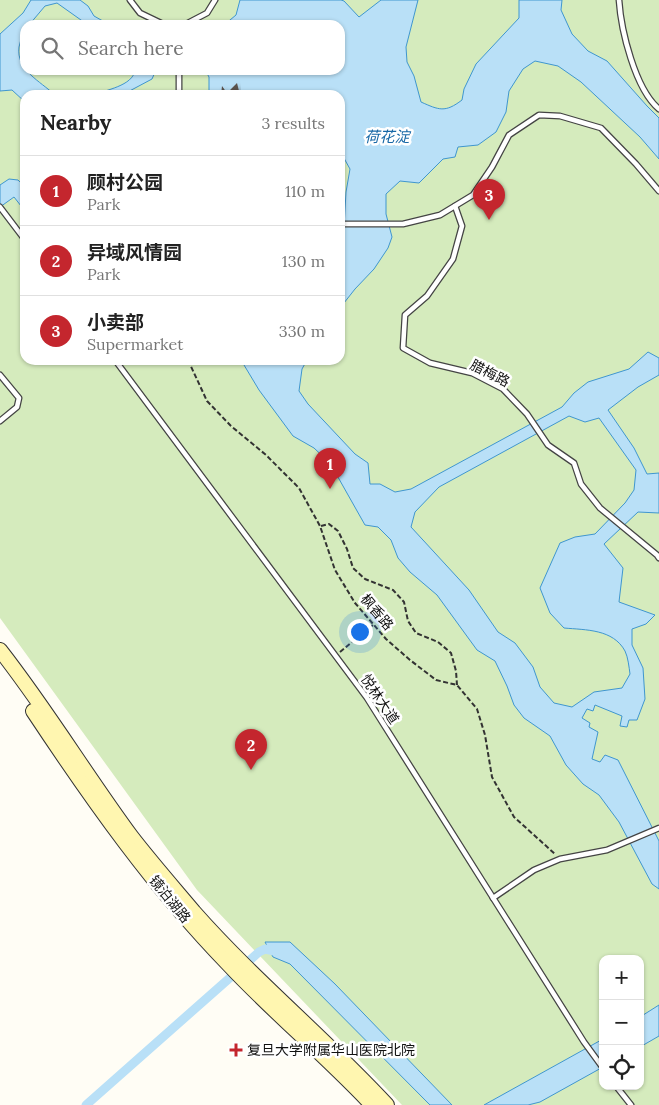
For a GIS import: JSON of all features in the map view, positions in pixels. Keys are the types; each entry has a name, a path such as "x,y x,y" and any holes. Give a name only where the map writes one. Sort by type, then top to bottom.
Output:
{"street":[{"name":"镜泊湖路","path":"0,650 32,692 132,837 233,962"},
{"name":"镜泊湖路","path":"0,665 78,779 126,844 187,920 233,962"},
{"path":"233,962 372,1105"},
{"path":"256,985 357,1072 387,1105"}],"lane":[{"path":"130,0 140,13 156,20"},
{"path":"194,20 207,13 215,0"},
{"path":"619,0 631,59 642,85 659,109"},
{"path":"179,75 179,90"},
{"path":"345,224 403,224 440,215 473,195 492,167 509,135 539,115 560,116 601,128 636,164 659,192"},
{"name":"腊梅路","path":"455,206 462,226 453,259 427,296 405,315 403,348 430,363 472,373 503,389 527,414 548,445 574,463 581,484 600,508 658,556"},
{"path":"0,207 20,233"},
{"name":"悦林大道","path":"118,365 367,698 584,1042 599,1063"},
{"path":"0,374 19,398 16,407 0,421"},
{"path":"493,898 534,870 560,860 607,850 658,829"},
{"path":"619,1090 631,1105"}],"path":[{"name":"枫香路","path":"190,365 206,402 266,455 299,488 320,526 335,570 354,603 386,639 410,660 436,680 457,686"},
{"path":"320,526 329,524 338,532 347,549 353,568 365,580 393,590 404,602 408,620 416,633 438,642 451,653 456,671 457,686 477,709 485,734 492,777 514,817 560,860"},
{"path":"335,656 373,624"}],"green space":[{"path":"0,0 659,0 659,1105 402,1105 197,890 0,618"}],"water":[{"path":"31,0 80,0 88,6 94,16 101,20 81,20 57,3 45,6 33,20 20,20 20,75 31,75 49,90 20,90 20,97 12,90 0,91 0,34 23,13"},
{"name":"荷花淀","path":"240,0 341,0 359,17 381,0 418,0 406,47 407,62 414,76 421,102 442,109 451,107 462,100 464,89 476,64 519,18 519,0 562,0 561,10 572,34 588,51 607,61 659,118 659,159 640,137 581,82 558,66 535,61 523,69 509,91 506,112 496,132 478,145 458,147 455,157 443,159 419,183 400,181 386,194 386,214 392,237 388,248 374,269 345,302 345,210 350,169 345,160 345,90 209,90 208,75 345,75 345,20 230,20 236,15"},
{"path":"133,75 154,75 152,79 131,90 108,90 129,80"},
{"path":"9,179 18,180 20,182 20,205 14,197 0,207 0,185"},
{"path":"648,352 659,358 659,375 638,387 608,410 634,448 647,474 659,473 659,513 638,512 604,544 623,568 619,602 655,615 646,624 632,629 632,645 643,668 645,699 637,720 629,720 627,727 620,726 622,716 595,705 593,711 587,709 582,718 590,723 589,727 598,732 592,759 600,762 605,755 618,760 659,841 659,889 652,884 619,822 599,795 583,784 566,765 550,736 524,718 514,705 495,661 477,650 437,595 410,572 398,558 391,540 378,527 365,525 330,463 314,448 293,436 259,390 244,365 304,365 299,391 308,404 355,454 368,463 370,484 380,484 395,492 411,489 562,407 574,393 588,382 629,369","holes":["569,416 585,422 599,418 636,470 634,490 625,503 595,534 575,537 560,543 540,588 550,613 564,628 590,630 614,638 626,653 630,674 622,688 594,692 572,707 554,703 540,687 533,667 515,643 498,632 469,590 411,527 415,512 439,487"]},
{"path":"265,942 290,942 335,984 452,1105 430,1105 290,964 273,957"},
{"path":"659,1005 659,1036 644,1045 644,1014"},
{"path":"599,1041 599,1069 540,1102 528,1105 484,1105"}],"building":[{"path":"237,83 239,90 230,90"}],"waterway":[{"path":"86,1105 259,952 265,949 279,952"}],"place":[{"name":"小卖部","path":"489,220"},
{"name":"顾村公园","path":"330,489"},
{"name":"异域风情园","path":"251,770"},
{"name":"复旦大学附属华山医院北院","path":"236,1050"}]}
